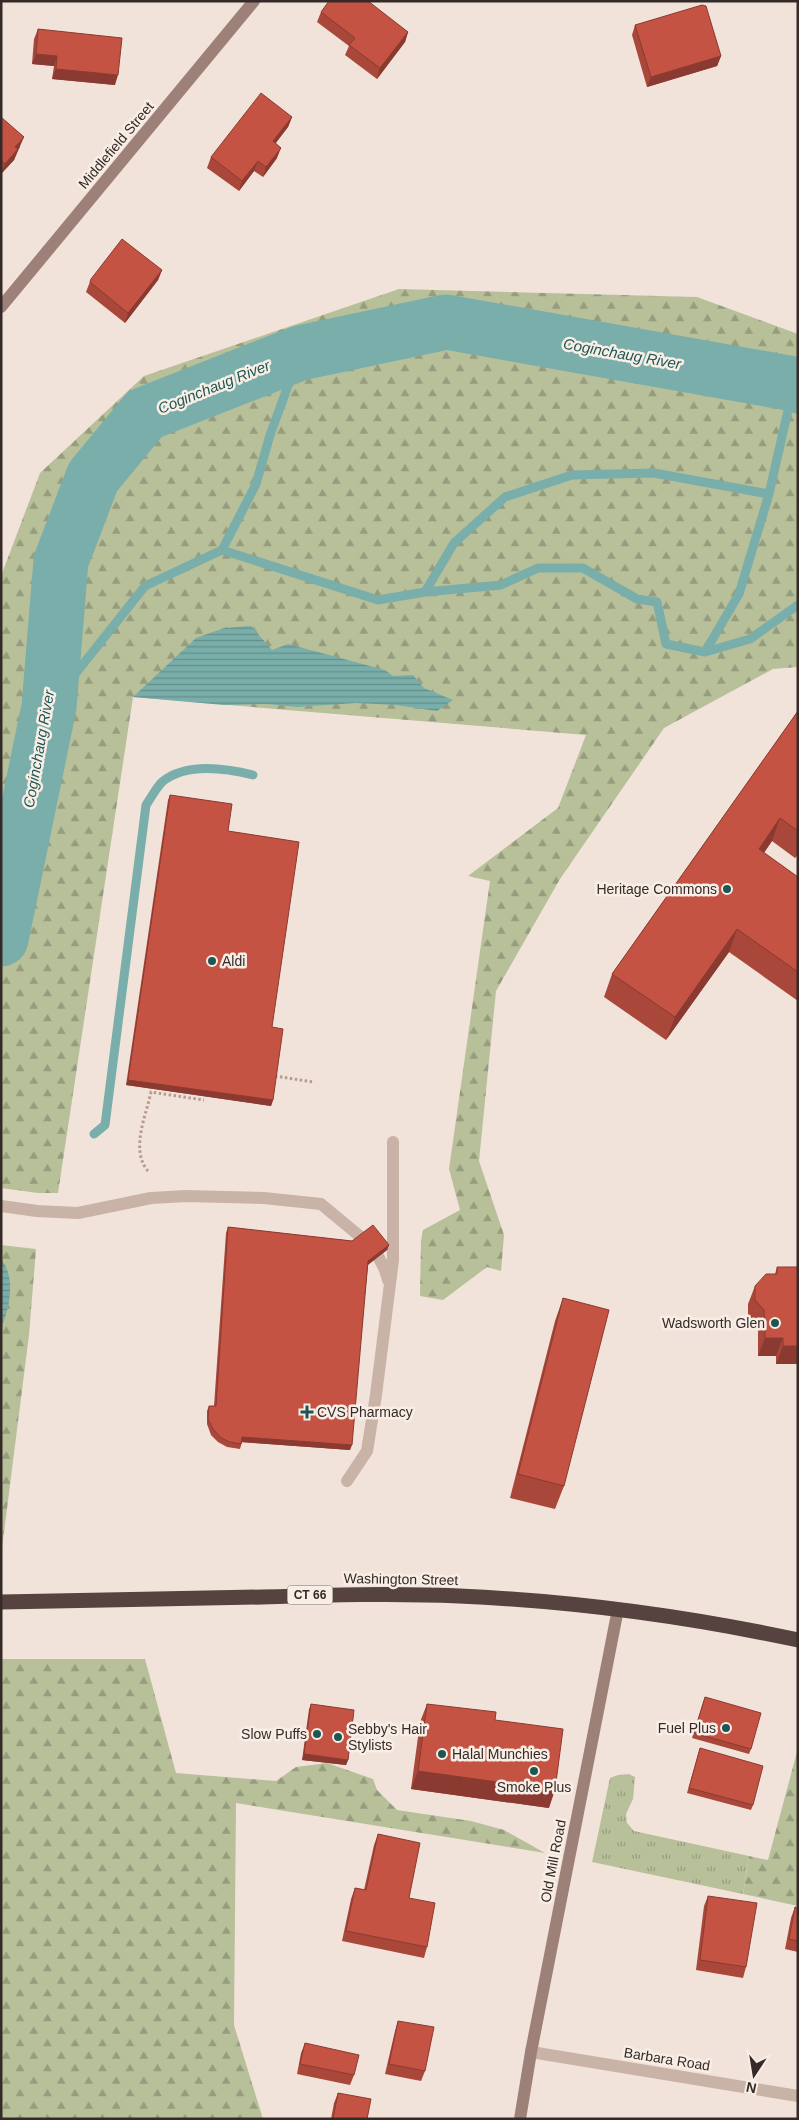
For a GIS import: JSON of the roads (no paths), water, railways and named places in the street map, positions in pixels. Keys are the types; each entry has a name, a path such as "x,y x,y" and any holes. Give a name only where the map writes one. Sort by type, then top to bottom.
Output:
{"highway":[{"name":"Washington Street","path":"1,1602 388,1594 509,1598 618,1609 701,1621 798,1640"}],"street":[{"name":"Middlefield Street","path":"1,307 254,1"},
{"path":"347,1481 367,1451 376,1395 392,1260 393,1142"},
{"path":"1,1206 37,1211 78,1213 151,1198 186,1196 264,1198 321,1204 362,1238"},
{"path":"378,1256 385,1270 389,1288"},
{"name":"Old Mill Road","path":"520,2119 531,2052 618,1609"},
{"name":"Barbara Road","path":"531,2052 798,2096"}],"water":[{"path":"251,626 272,650 288,644 385,670 393,676 413,675 424,688 453,700 437,711 395,705 356,703 297,707 267,704 224,705 133,697 196,638 224,628"},
{"path":"1,1259 9,1275 10,1293 7,1311 1,1328"}],"waterway":[{"name":"Coginchaug River","path":"1,939 49,707 61,561 93,477 145,414 300,353 446,322 798,386"},
{"path":"222,550 256,484 270,435 300,353"},
{"path":"49,707 145,586 222,550 378,600 425,592 454,543 505,497 572,475 654,473 769,494 794,384"},
{"path":"705,652 739,594 769,494"},
{"path":"425,592 501,585 538,568 583,568 637,599 657,602 666,644 705,652 750,639 798,605"},
{"path":"94,1134 105,1125 146,805 162,782 182,771 206,768 230,770 253,775"}],"place":[{"name":"Heritage Commons","path":"727,889"},
{"name":"Aldi","path":"212,961"},
{"name":"Wadsworth Glen","path":"775,1323"},
{"name":"CVS Pharmacy","path":"307,1412"},
{"name":"Fuel Plus","path":"726,1728"},
{"name":"Slow Puffs","path":"317,1734"},
{"name":"Sebby's Hair Stylists","path":"338,1737"},
{"name":"Halal Munchies","path":"442,1754"},
{"name":"Smoke Plus","path":"534,1771"}]}
